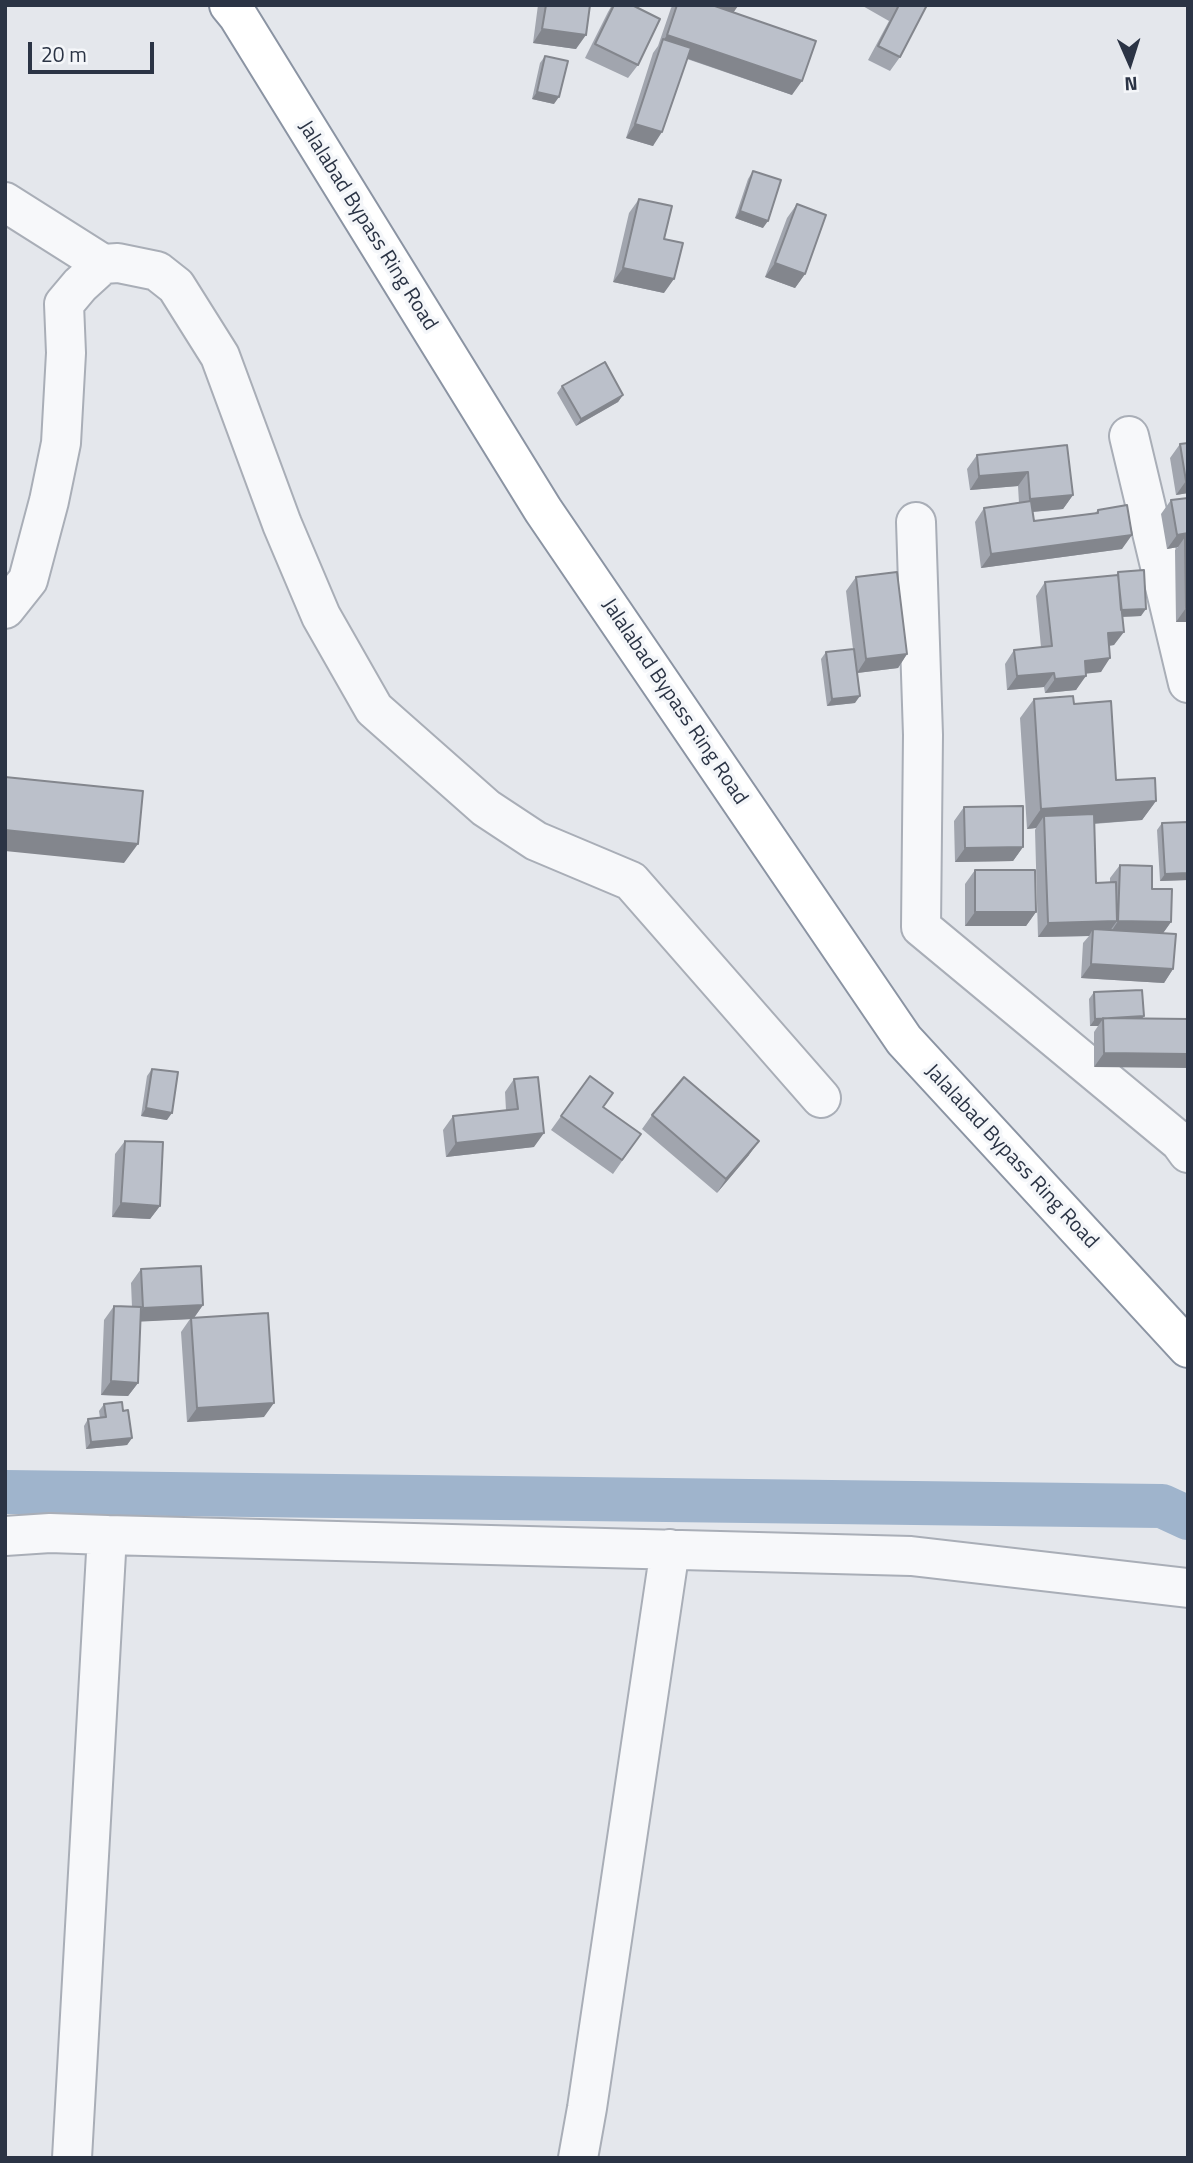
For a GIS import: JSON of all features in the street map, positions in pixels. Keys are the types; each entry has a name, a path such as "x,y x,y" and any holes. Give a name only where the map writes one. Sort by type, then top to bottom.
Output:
{"highway":[{"name":"Jalalabad Bypass Ring Road","path":"229,5 542,510 904,1040 1188,1348"}],"street":[{"path":"5,202 103,264 118,263 157,271 176,286 220,356 282,524 321,616 374,709 486,808 536,841 631,881 821,1098"},
{"path":"5,609 28,580 61,443 66,353 64,304 103,264"},
{"path":"1129,436 1188,684"},
{"path":"916,522 923,735 920,927 1185,1146"},
{"path":"5,1536 50,1533 911,1556 1188,1588"},
{"path":"72,2158 107,1535"},
{"path":"578,2158 670,1549"}],"building":[{"path":"546,5 590,5 586,35 542,29"},
{"path":"614,5 632,5 660,19 638,65 595,44"},
{"path":"677,5 712,5 816,41 802,81 667,35"},
{"path":"895,5 927,5 900,57 878,46 898,7"},
{"path":"663,39 691,48 662,132 635,124"},
{"path":"545,56 568,61 559,97 537,92"},
{"path":"753,171 781,180 768,221 740,211"},
{"path":"639,199 672,206 664,239 683,243 674,279 623,268"},
{"path":"797,204 826,215 805,274 775,263"},
{"path":"605,362 623,395 581,419 562,386"},
{"path":"1188,443 1188,481 1186,481 1180,444"},
{"path":"1067,445 1073,495 1030,499 1028,472 979,476 977,455"},
{"path":"1188,498 1188,533 1177,535 1171,500"},
{"path":"1031,501 1034,521 1098,513 1098,510 1127,505 1132,535 991,554 984,508"},
{"path":"1185,537 1188,537 1188,608 1186,608"},
{"path":"1144,570 1146,609 1121,610 1118,572"},
{"path":"897,572 907,654 866,659 856,577"},
{"path":"1118,575 1124,632 1108,633 1110,658 1085,661 1086,676 1055,679 1054,673 1017,676 1014,650 1052,646 1045,582"},
{"path":"854,649 860,696 832,699 826,652"},
{"path":"1073,696 1074,704 1111,701 1116,780 1155,778 1156,801 1041,809 1034,699"},
{"path":"5,777 143,791 138,844 5,830"},
{"path":"1023,806 1023,847 965,848 964,807"},
{"path":"1094,814 1096,883 1116,882 1117,921 1048,923 1044,816"},
{"path":"1188,822 1188,873 1165,874 1162,823"},
{"path":"1120,865 1152,866 1152,889 1172,889 1171,922 1118,921"},
{"path":"975,870 1035,870 1036,912 975,912"},
{"path":"1093,929 1176,934 1173,969 1091,964"},
{"path":"1142,990 1144,1016 1095,1019 1094,992"},
{"path":"1103,1018 1188,1019 1188,1054 1104,1053"},
{"path":"152,1069 178,1072 172,1113 146,1108"},
{"path":"590,1076 613,1093 603,1107 641,1134 622,1160 561,1116"},
{"path":"538,1077 544,1133 456,1143 453,1116 518,1109 514,1079"},
{"path":"684,1077 759,1141 726,1179 652,1115"},
{"path":"125,1141 163,1142 160,1206 121,1203"},
{"path":"201,1266 203,1305 143,1308 141,1269"},
{"path":"114,1306 141,1307 138,1383 111,1381"},
{"path":"268,1313 274,1403 197,1408 191,1318"},
{"path":"122,1402 123,1411 128,1410 132,1438 91,1442 88,1419 106,1417 104,1404"}],"waterway":[{"path":"5,1492 1162,1506 1188,1518"}]}
